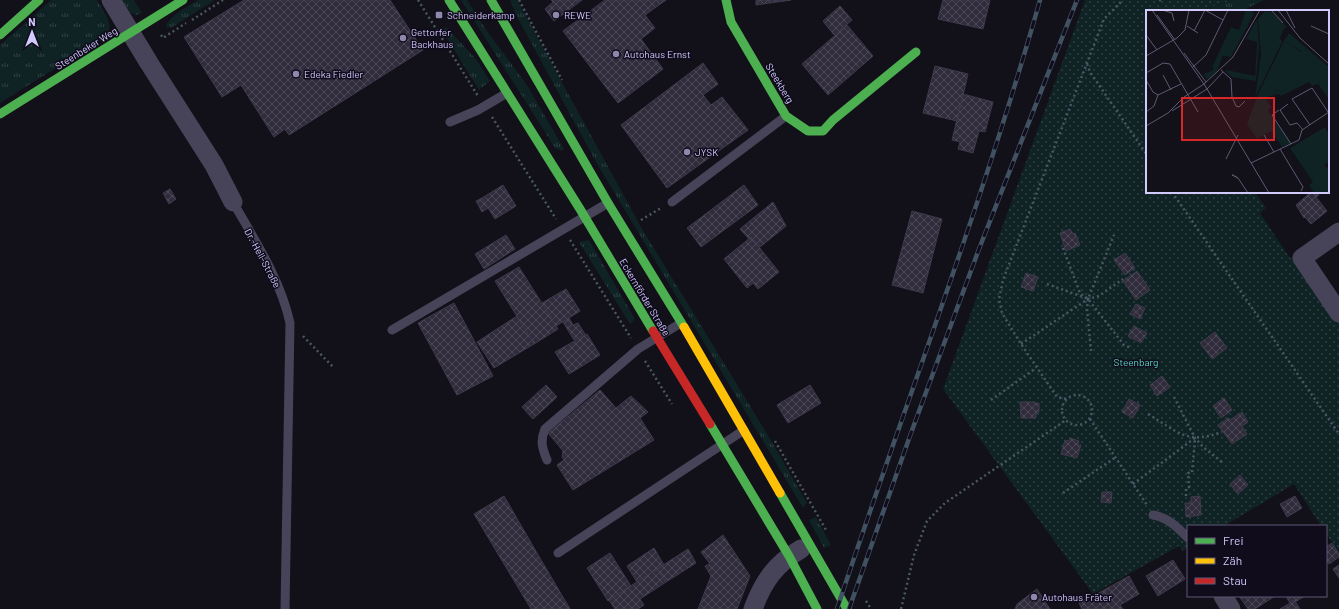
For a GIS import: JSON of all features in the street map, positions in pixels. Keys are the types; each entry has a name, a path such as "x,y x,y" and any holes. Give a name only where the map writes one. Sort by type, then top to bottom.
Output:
{"main road":[{"path":"0,35 39,0"},
{"name":"Steenbeker Weg","path":"0,114 183,0"},
{"name":"Eckernförder Straße","path":"449,0 584,217 789,556 817,609"},
{"name":"Eckernförder Straße","path":"491,0 608,203 681,323 848,609"},
{"name":"Steekberg","path":"726,0 731,22 786,116 808,131 823,131 833,120 916,52"}],"street":[{"name":"Dr.-Hell-Straße","path":"111,0 130,33 214,165 232,202"},
{"path":"1339,232 1302,258 1339,313"},
{"path":"753,609 759,594 775,568 789,556 810,544"},
{"path":"1224,597 1230,609"}],"lane":[{"path":"450,122 485,106 507,93"},
{"path":"672,202 786,116"},
{"name":"Dr.-Hell-Straße","path":"232,202 275,277 286,305 290,322 285,609"},
{"path":"392,330 608,203"},
{"path":"547,460 542,448 541,438 545,429 638,349 681,323"},
{"path":"558,553 744,430"},
{"path":"1153,515 1164,517 1187,537"}],"path":[{"path":"418,0 675,409"},
{"path":"1066,399 1062,409 1066,420 1072,424 1079,425 1090,419 1093,410 1088,398 1078,394 1066,399 1057,397 1021,344 999,305 999,299 1003,280 1104,19 1122,0"},
{"path":"1087,63 1090,72 1146,154"},
{"path":"1173,193 1339,434"},
{"path":"638,221 672,202"},
{"path":"1091,351 1087,309 1088,299 1114,236"},
{"path":"1063,248 1080,293 1088,299 1124,345 1131,348"},
{"path":"1021,344 1088,299 1099,296 1123,279"},
{"path":"1047,284 1088,299"},
{"path":"290,322 334,368"},
{"path":"991,400 1036,368"},
{"path":"1174,397 1195,438 1203,447 1223,463"},
{"path":"1148,414 1185,436 1195,438 1207,437 1222,432"},
{"path":"1090,419 1153,515"},
{"path":"901,609 914,555 927,521 945,502 1066,420"},
{"path":"1133,484 1195,438"},
{"path":"1186,496 1186,488 1189,487 1188,473 1192,473 1195,438"},
{"path":"1063,493 1116,457"}],"green space":[{"path":"51,0 97,0 109,22 109,31 107,36 0,103 0,45"},
{"path":"122,0 134,0 142,13 137,15 130,13"},
{"path":"198,0 215,0 171,28 166,27 167,23 174,15"},
{"path":"461,0 467,0 487,31 527,85 564,149 562,151 555,148"},
{"path":"510,0 517,0 641,227 769,437 807,503 803,508 596,162 516,15"},
{"name":"Steenbarg","path":"1085,0 1233,0 1202,10 1146,10 1146,193 1256,193 1266,208 1260,213 1290,258 1296,255 1339,318 1339,554 1327,535 1327,525 1320,525 1294,484 1226,525 1187,525 1187,549 1183,551 1179,546 1093,594 943,389"},
{"path":"1233,0 1264,0 1244,10 1202,10"},
{"path":"446,27 476,59 490,81 479,90 442,30"},
{"path":"589,240 635,319 630,324 579,242"},
{"path":"816,517 831,545 824,548 809,520"}],"building":[{"name":"Edeka Fiedler","path":"244,0 390,0 423,50 289,135 285,129 274,137 241,85 222,97 184,37"},
{"name":"REWE","path":"551,0 582,0 554,21 545,9 553,2"},
{"name":"Autohaus Ernst","path":"605,0 666,0 645,15 655,28 641,39 663,69 618,103 563,31"},
{"path":"756,0 791,0 756,5"},
{"path":"943,0 990,0 983,29 938,19"},
{"path":"840,6 852,20 834,35 823,21"},
{"path":"847,25 873,56 828,95 802,64"},
{"path":"703,63 718,84 703,95 711,105 722,97 748,130 667,188 621,125"},
{"path":"935,66 968,74 957,121 923,113"},
{"path":"963,94 993,102 985,132 979,131 973,153 958,149 960,142 952,140"},
{"path":"503,185 516,206 495,219 482,198"},
{"path":"744,185 758,205 701,247 687,228"},
{"path":"170,189 176,199 169,204 163,193"},
{"path":"1310,193 1318,193 1319,195 1316,197 1327,211 1311,224 1305,217 1304,218 1296,205"},
{"path":"482,198 488,208 482,212 476,201"},
{"path":"773,202 786,226 760,247 751,237 749,239 740,229"},
{"path":"912,211 942,219 923,293 892,285"},
{"path":"1070,229 1073,234 1075,233 1080,245 1066,251 1060,233"},
{"path":"506,235 515,249 484,269 475,254"},
{"path":"751,237 779,272 758,289 753,283 747,288 724,259"},
{"path":"1125,253 1135,268 1125,275 1114,260"},
{"path":"519,267 558,329 534,344 495,281"},
{"path":"1137,271 1150,290 1136,300 1123,281"},
{"path":"1026,273 1038,277 1033,291 1021,287"},
{"path":"566,289 580,311 556,326 542,303"},
{"path":"454,303 493,376 457,395 418,323"},
{"path":"1136,304 1145,308 1140,319 1130,314"},
{"path":"517,316 534,344 494,368 477,342"},
{"path":"569,318 573,325 578,323 585,334 574,340 563,322"},
{"path":"1134,326 1147,333 1141,343 1128,336"},
{"path":"1215,332 1227,348 1212,359 1200,343"},
{"path":"587,334 600,355 569,374 555,352"},
{"path":"1162,376 1170,387 1157,396 1150,385"},
{"path":"546,385 557,397 533,419 522,407"},
{"path":"810,385 821,403 788,423 777,405"},
{"path":"600,390 616,408 631,396 648,412 640,418 654,440 573,490 557,465 564,460 562,457 563,451 548,433"},
{"path":"1224,398 1232,410 1221,418 1213,406"},
{"path":"1129,399 1140,405 1133,418 1122,412"},
{"path":"1020,402 1039,403 1039,412 1036,413 1036,418 1021,418"},
{"path":"1242,412 1248,422 1242,426 1247,434 1232,444 1218,425 1229,418 1230,420"},
{"path":"1070,438 1079,441 1078,445 1081,445 1077,458 1061,454 1065,440 1069,441"},
{"path":"1240,475 1248,485 1238,494 1230,484"},
{"path":"1102,492 1112,492 1111,503 1101,502"},
{"path":"504,496 570,609 531,609 474,514"},
{"path":"1200,496 1201,515 1186,517 1185,503 1191,503 1191,497"},
{"path":"1295,496 1302,508 1287,517 1280,504"},
{"path":"723,535 750,576 737,609 698,609 711,576 705,566 710,564 701,552"},
{"path":"1332,543 1339,554 1339,557 1329,564 1327,561 1327,546"},
{"path":"654,548 664,565 637,582 627,566"},
{"path":"688,549 696,563 666,582 657,569"},
{"path":"610,553 631,586 608,601 587,568"},
{"path":"1173,560 1185,579 1158,596 1146,576"},
{"path":"1339,565 1339,578 1333,569"},
{"path":"657,569 666,582 640,599 644,605 638,609 615,609 609,600"},
{"path":"1129,576 1139,594 1120,605 1123,609 1082,609 1079,603 1085,599 1087,603 1097,598 1095,595"},
{"name":"Autohaus Fräter","path":"1037,589 1050,609 1015,609 1017,604"},
{"path":"1240,597 1273,597 1255,609 1248,609"},
{"path":"1286,597 1303,597 1295,602 1294,600 1290,603"},
{"path":"1294,600 1300,609 1280,609 1290,603"}],"railway":[{"path":"837,609 968,230 1040,0"},
{"path":"849,609 911,433 979,249 1077,0"}],"traffic: fast":[{"path":"0,35 39,0"},
{"path":"0,114 183,0"},
{"path":"449,0 580,209 653,331"},
{"path":"491,0 608,203 684,327"},
{"path":"726,0 731,22 786,116 808,131 823,131 833,120 916,52"},
{"path":"710,424 789,556 817,609"},
{"path":"780,493 847,609"}],"traffic: slow":[{"path":"684,327 780,493"}],"traffic: jam":[{"path":"653,331 710,424"}],"place":[{"name":"Schneiderkamp","path":"439,15"},
{"name":"REWE","path":"556,15"},
{"name":"Gettorfer Backhaus","path":"403,38"},
{"name":"Autohaus Ernst","path":"616,54"},
{"name":"Edeka Fiedler","path":"296,74"},
{"name":"JYSK","path":"687,152"},
{"name":"Autohaus Fräter","path":"1034,597"}]}
